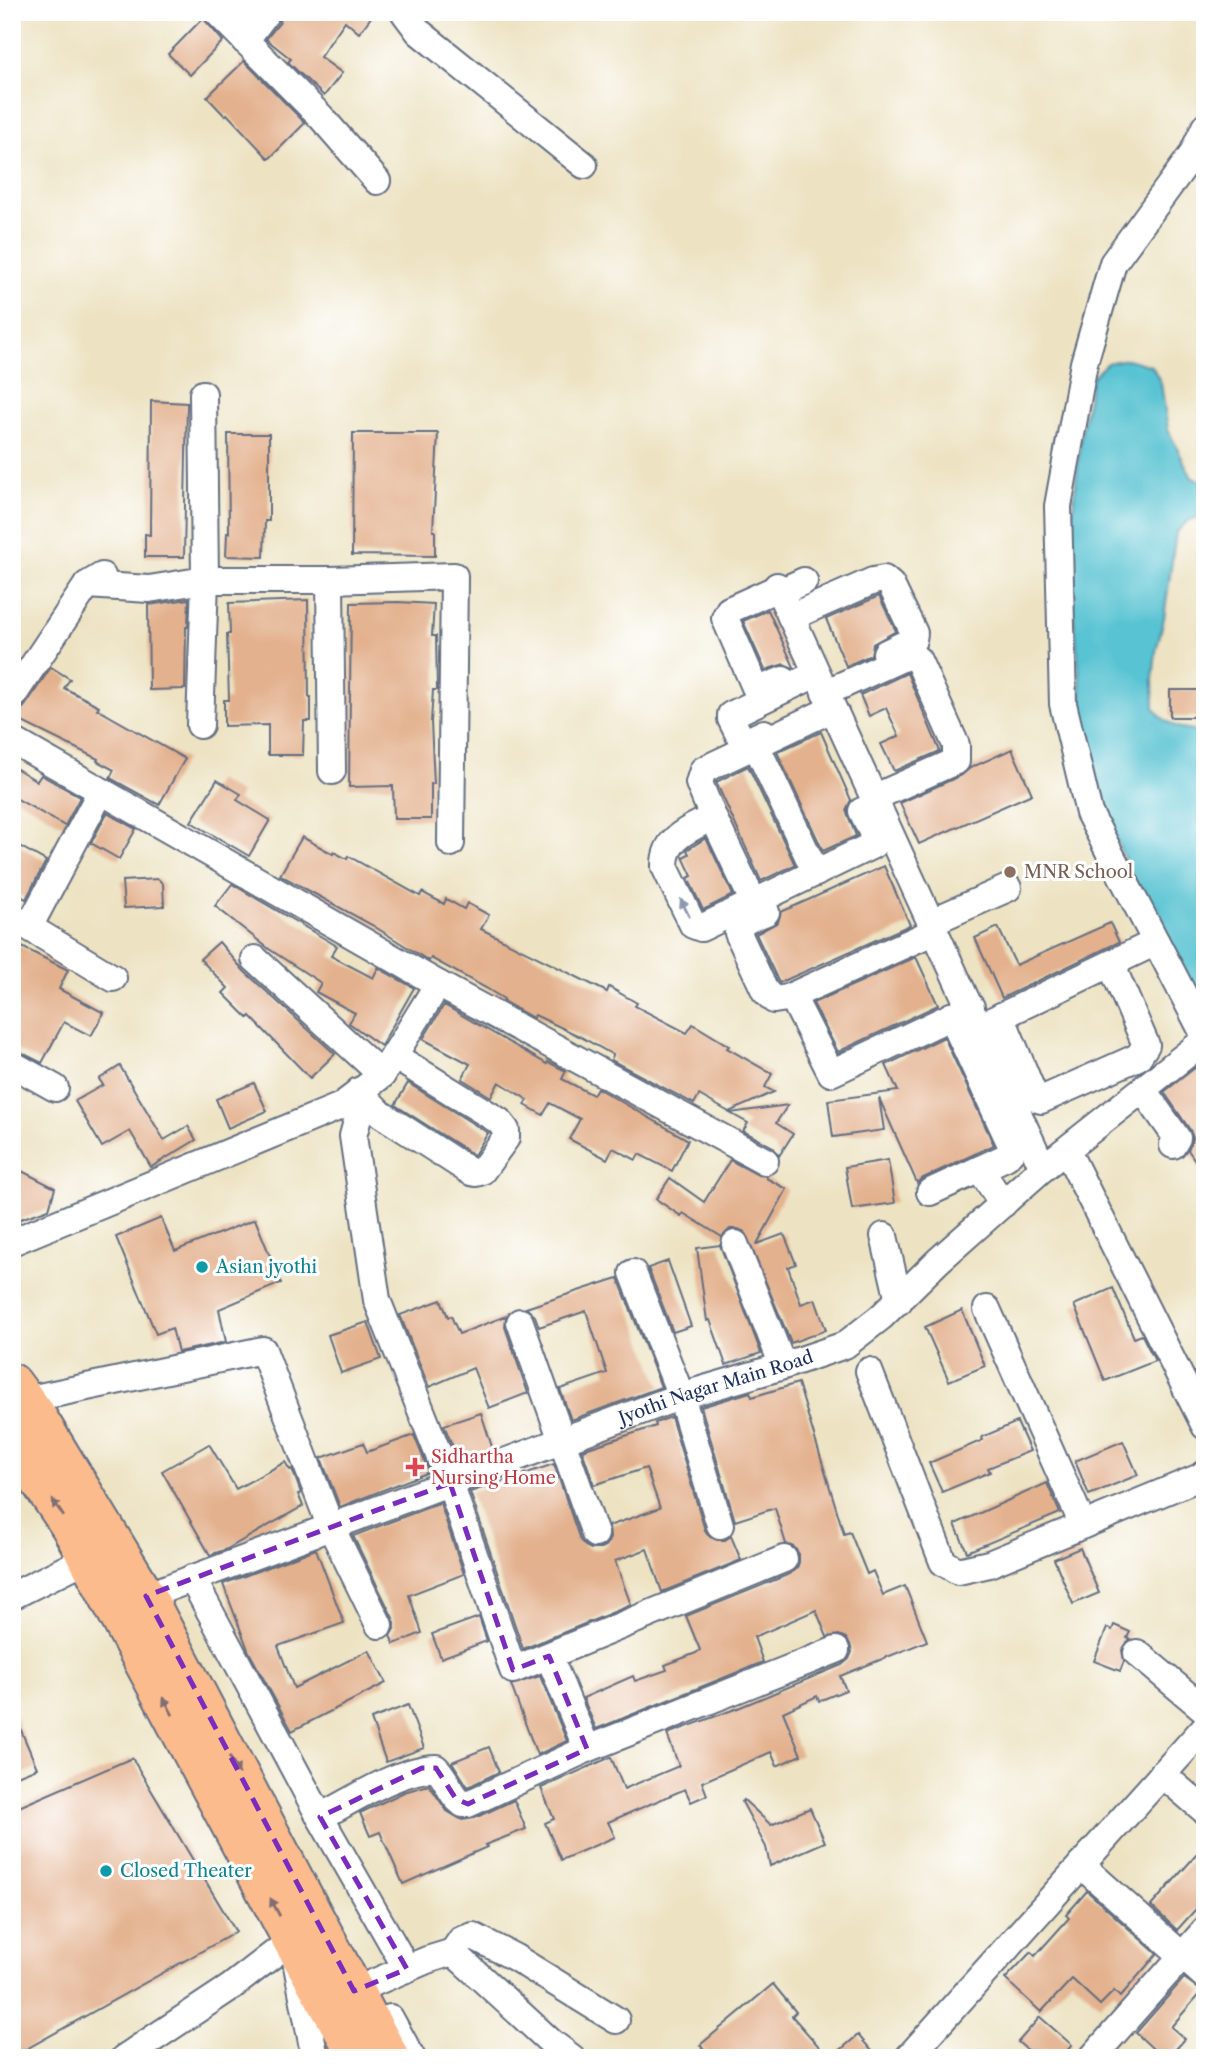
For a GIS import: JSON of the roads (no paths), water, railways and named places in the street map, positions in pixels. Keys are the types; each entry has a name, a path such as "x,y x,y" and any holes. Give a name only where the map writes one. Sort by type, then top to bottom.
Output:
{"highway":[{"path":"19,1392 36,1415 146,1596 357,1997 380,2054"},
{"path":"12,1440 70,1526 88,1558 292,1940 380,2054"}],"street":[{"path":"217,12 321,117 377,180"},
{"path":"245,41 267,12"},
{"path":"404,12 419,32 584,165"},
{"path":"1205,127 1192,155 1113,263 1084,363 1058,506 1063,704 1089,813 1205,1038"},
{"path":"200,725 205,580 203,394"},
{"path":"12,697 87,585 149,589 205,580 454,576 451,843"},
{"path":"754,903 699,783 703,770 756,745 818,690 909,643 914,637 891,585 884,579 873,580 791,629"},
{"path":"330,580 332,771"},
{"path":"804,582 775,590 729,610 725,615 725,621 753,685 761,690 818,690 911,654 918,660 956,745 956,761 873,798"},
{"path":"775,590 852,771 879,829 897,852 976,1017 1043,1168"},
{"path":"791,629 826,621"},
{"path":"12,740 438,984 765,1161"},
{"path":"756,745 816,873"},
{"path":"713,817 674,838 665,858 665,867 693,925 701,928 873,845 879,829 873,798 852,771"},
{"path":"101,790 20,922 113,978"},
{"path":"897,852 742,923 738,933 769,996 774,1000 792,996 1008,888"},
{"path":"792,996 831,1073 1111,964 1156,942"},
{"path":"256,959 388,1066 499,1121 506,1130 506,1138 482,1171 471,1172 381,1114 359,1091"},
{"path":"976,1017 1035,1098 1041,1100 1138,1057 1146,1045 1111,964"},
{"path":"12,1242 341,1106 388,1066 438,984"},
{"path":"930,1192 1006,1157 1013,1149 976,1017"},
{"name":"Jyothi Nagar Main Road","path":"146,1596 681,1396 845,1345 899,1301 939,1261 1043,1168 1205,1038"},
{"path":"12,1064 55,1088"},
{"path":"1143,1090 1177,1138 1173,1145"},
{"path":"359,1091 359,1114 354,1136 377,1300 450,1483 513,1670 784,1559"},
{"path":"1067,1151 1205,1426"},
{"path":"981,1169 1003,1204"},
{"path":"884,1236 890,1273 899,1301"},
{"path":"735,1244 783,1366"},
{"path":"633,1273 681,1396 720,1525"},
{"path":"987,1308 1083,1525"},
{"path":"520,1321 595,1534"},
{"path":"19,1392 263,1350 330,1525 379,1625"},
{"path":"869,1371 943,1562 958,1571 989,1564 1205,1473"},
{"path":"12,1596 88,1558"},
{"path":"192,1578 320,1817 407,1969"},
{"path":"320,1817 422,1768 436,1768 444,1775 456,1799 468,1804 587,1749 836,1650"},
{"path":"1137,1653 1205,1710"},
{"path":"549,1656 587,1749"},
{"path":"915,2050 1205,1727"},
{"path":"1162,1774 1205,1811"},
{"path":"1081,1866 1205,1976"},
{"path":"1092,2058 1205,1930"},
{"path":"357,1997 407,1969 453,1952 461,1940 473,1936 514,1957 616,2020"},
{"path":"124,2058 220,1995 292,1940 315,2058"},
{"path":"453,1952 552,2043 572,2058"}],"water":[{"path":"1127,359 1152,366 1161,383 1168,430 1192,478 1205,483 1205,517 1189,520 1176,532 1153,680 1154,707 1161,717 1176,727 1205,732 1205,1009 1143,903 1109,822 1085,733 1069,564 1081,436 1092,377 1107,363"}],"place":[{"name":"MNR School","path":"1010,872"},
{"name":"Asian jyothi","path":"202,1267"},
{"name":"Sidhartha Nursing Home","path":"415,1467"},
{"name":"Closed Theater","path":"106,1871"}]}
